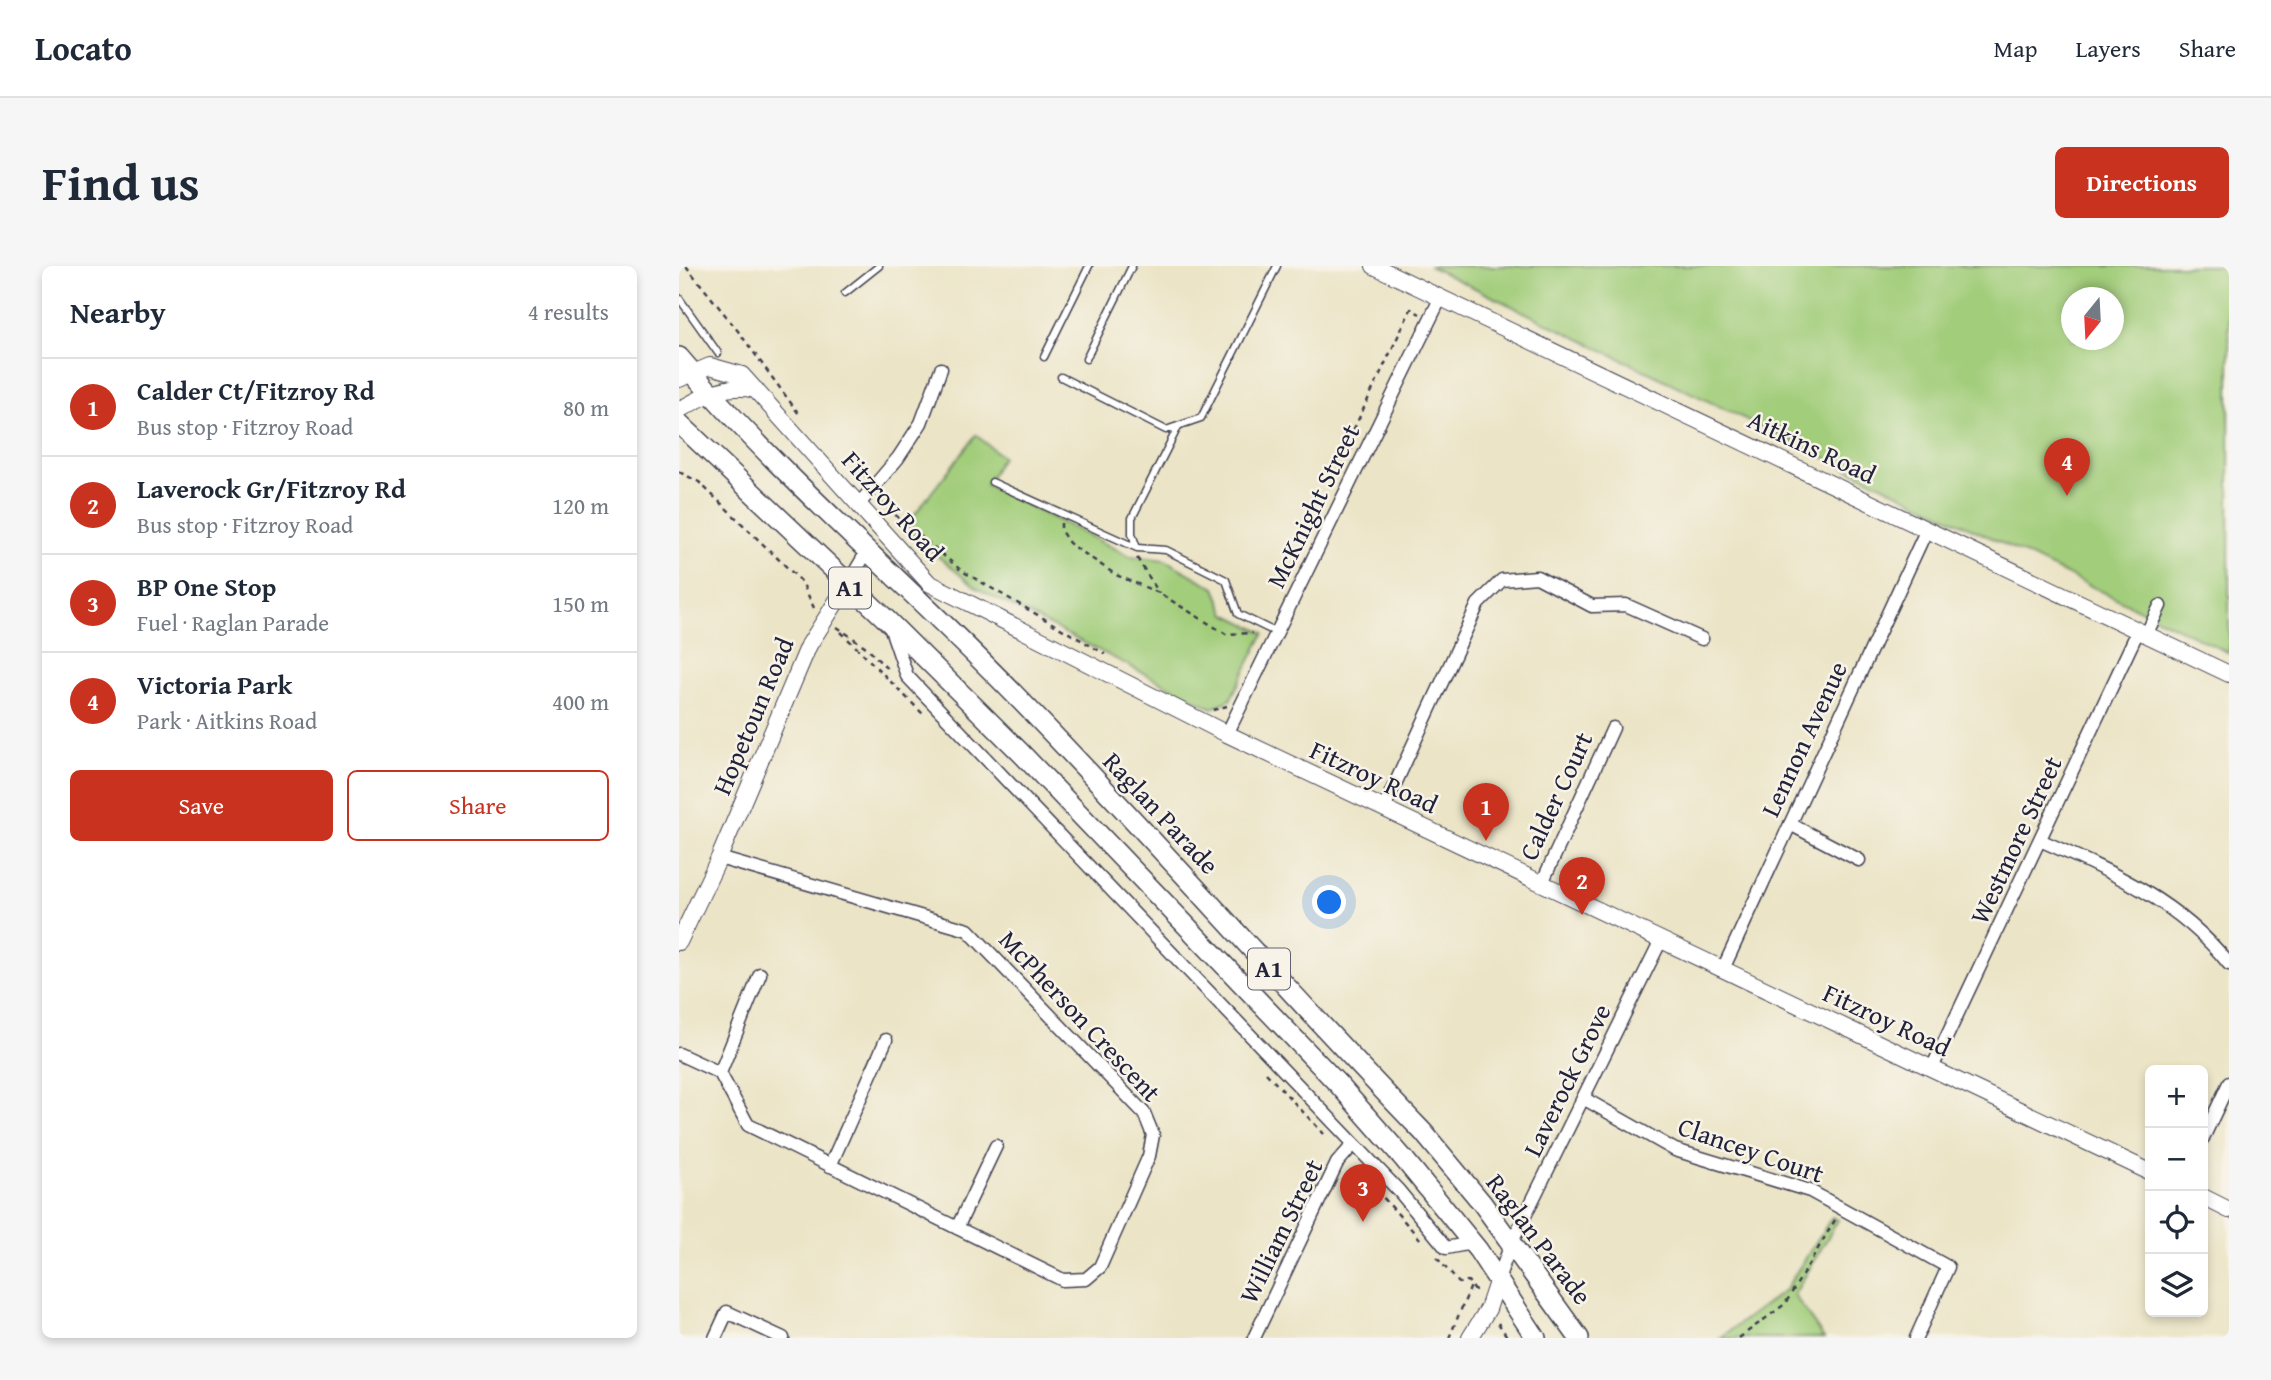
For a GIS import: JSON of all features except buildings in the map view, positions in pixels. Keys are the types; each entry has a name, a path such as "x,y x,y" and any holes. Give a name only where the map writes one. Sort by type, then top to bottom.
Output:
{"highway":[{"name":"Raglan Parade","path":"683,369 866,553 1020,700 1423,1132 1580,1336"},
{"name":"A1","path":"679,423 889,622 1021,753 1339,1084 1472,1243 1537,1338"}],"street":[{"name":"Aitkins Road","path":"1374,266 2229,674"},
{"name":"McKnight Street","path":"1227,734 1440,299"},
{"name":"Fitzroy Road","path":"683,369 710,366 742,375 929,583 1227,734 2145,1170"},
{"path":"859,504 921,423 941,369"},
{"path":"679,410 709,393 733,386 756,390"},
{"name":"Lennon Avenue","path":"1723,969 1927,529"},
{"name":"Hopetoun Road","path":"679,942 719,858 809,645 866,553"},
{"path":"1384,808 1478,604 1502,580 1537,577 1583,602 1597,607 1626,605 1702,639"},
{"name":"Westmore Street","path":"1931,1068 2142,633 2160,606"},
{"path":"889,622 907,676 1352,1146 1399,1191 1446,1248 1472,1243"},
{"name":"Calder Court","path":"1542,883 1612,728"},
{"path":"1790,824 1859,860"},
{"path":"2042,841 2134,883 2157,898 2215,946 2229,964"},
{"name":"McPherson Crescent","path":"719,858 968,930 1144,1113 1153,1135 1149,1156 1100,1267 1086,1279 1063,1280 748,1125 720,1073"},
{"name":"Laverock Grove","path":"1498,1279 1511,1244 1661,940"},
{"path":"679,1054 720,1073 760,974"},
{"path":"830,1166 887,1040"},
{"path":"2208,1128 2229,1083"},
{"name":"Clancey Court","path":"1583,1098 1675,1150 1810,1191 1948,1267 1916,1338"},
{"path":"957,1228 996,1146"},
{"name":"William Street","path":"1254,1338 1337,1163 1352,1146"},
{"path":"2208,1200 2229,1210"},
{"path":"1470,1338 1488,1309 1498,1279"},
{"path":"715,1338 727,1312 783,1338"}],"lane":[{"path":"845,293 879,266"},
{"path":"1044,357 1089,266"},
{"path":"1086,359 1132,266"},
{"path":"1061,377 1166,430 1201,418 1277,266"},
{"path":"679,298 718,353"},
{"path":"1137,548 1132,534 1132,518 1178,427"},
{"path":"992,482 1137,548 1166,550 1226,580 1238,614 1277,633"}],"path":[{"path":"686,266 739,331 802,418"},
{"path":"849,470 858,476 866,475 881,489 878,498 884,506"},
{"path":"679,472 699,482 802,582 814,608"},
{"path":"1061,514 1061,531 1069,543 1085,551 1116,575 1160,593 1226,634 1277,633"},
{"path":"1137,548 1137,561 1160,593"},
{"path":"1739,1338 1784,1304 1842,1208"},
{"path":"1448,1338 1472,1285"}],"green space":[{"path":"1429,266 2229,266 2229,653"},
{"path":"976,435 1002,457 986,485 1130,556 1165,560 1215,588 1226,614 1264,633 1230,700 1212,708 976,588 904,528"},
{"path":"1832,1217 1838,1220 1794,1295 1824,1338 1720,1338 1785,1290"}],"place":[{"name":"Victoria Park","path":"2067,496"},
{"name":"Calder Ct/Fitzroy Rd","path":"1486,841"},
{"name":"Laverock Gr/Fitzroy Rd","path":"1582,915"},
{"name":"BP One Stop","path":"1363,1222"}]}
